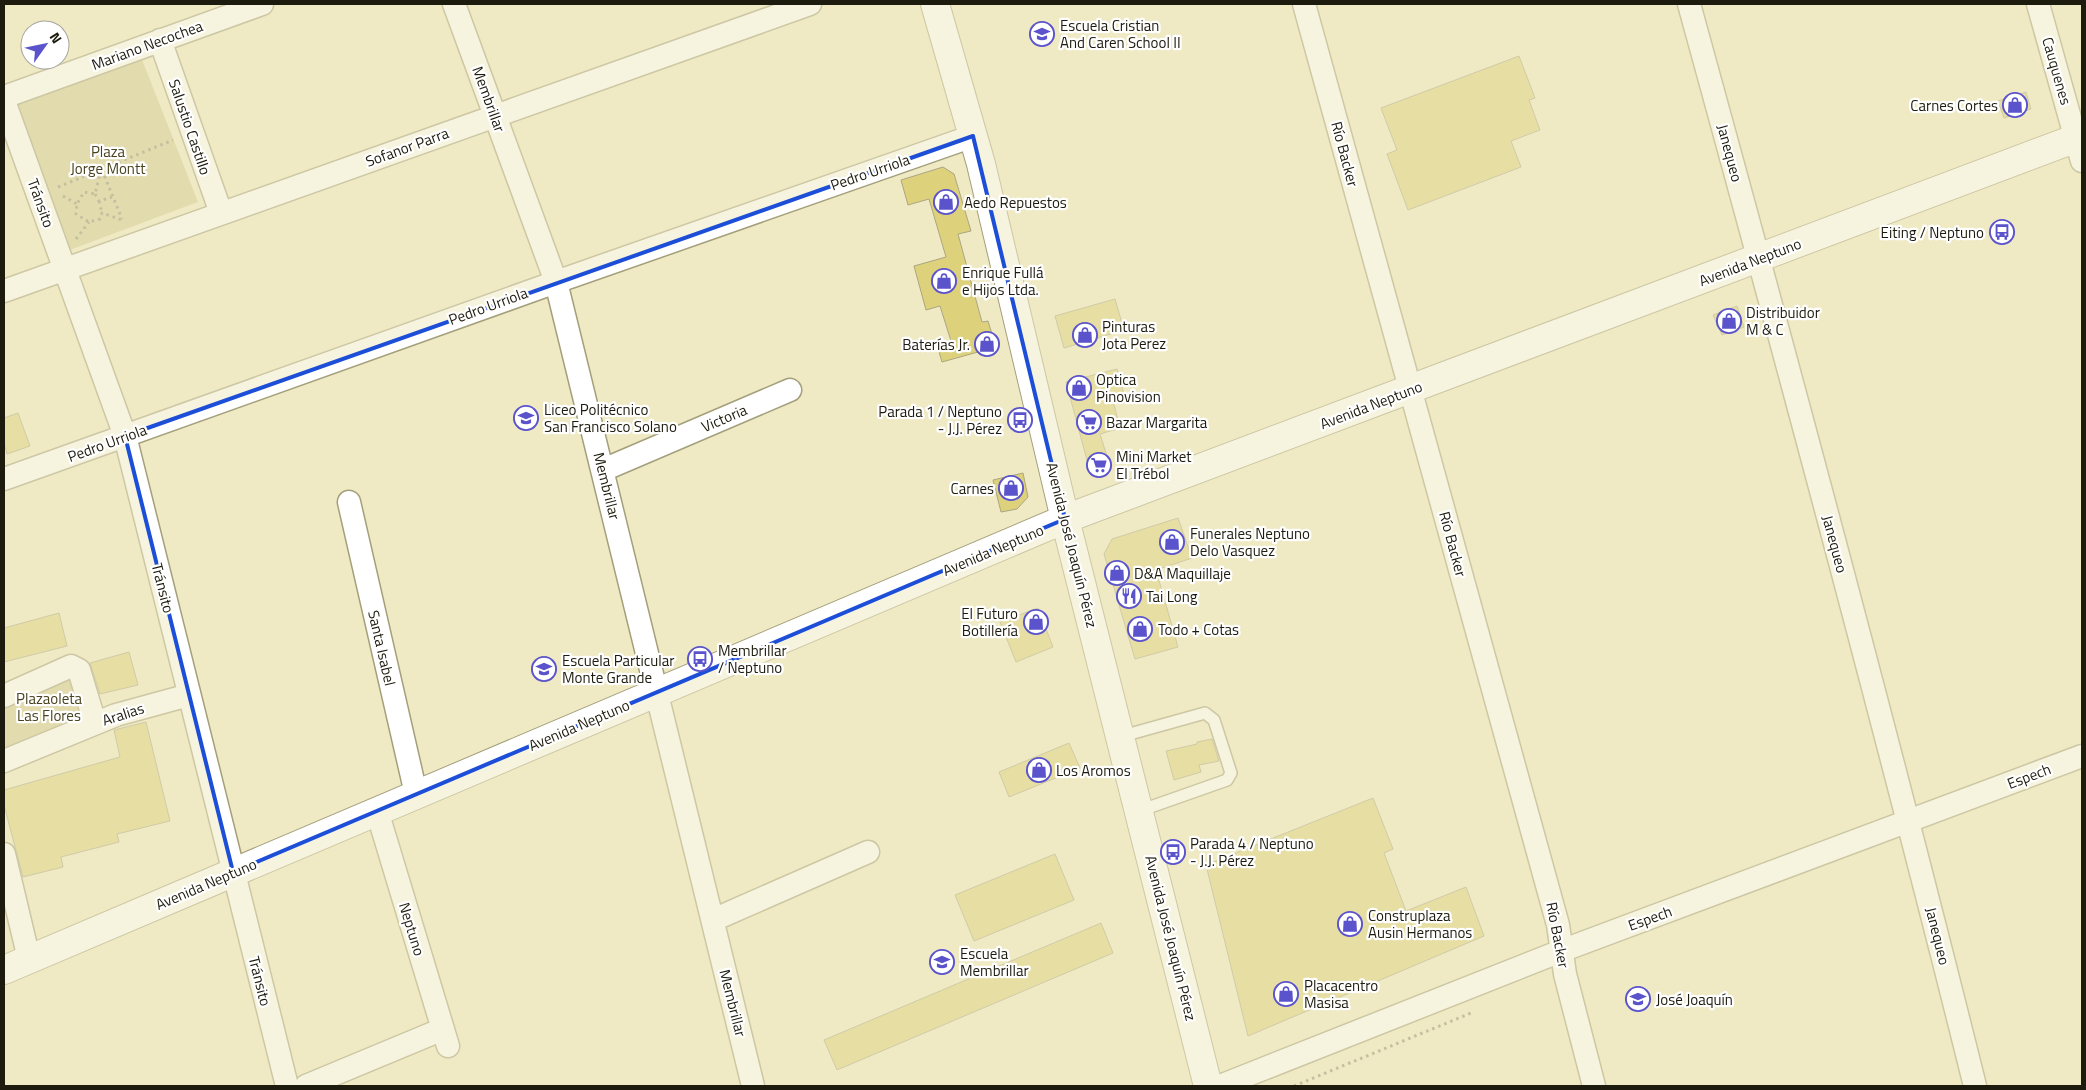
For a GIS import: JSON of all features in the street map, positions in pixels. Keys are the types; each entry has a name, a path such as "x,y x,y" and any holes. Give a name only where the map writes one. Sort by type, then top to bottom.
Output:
{"main road":[{"name":"Avenida José Joaquín Pérez","path":"935,4 973,136 1065,519 1208,1086"},
{"name":"Avenida Neptuno","path":"4,970 1065,519 1759,258 2080,145"}],"street":[{"name":"Mariano Necochea","path":"4,96 262,4"},
{"name":"Membrillar","path":"454,4 556,282 754,1086"},
{"name":"Sofanor Parra","path":"4,290 810,4"},
{"name":"Río Backer","path":"1304,4 1558,925 1565,974 1594,1086"},
{"name":"Janequeo","path":"1689,4 1759,258 1909,822 1975,1086"},
{"name":"Cauquenes","path":"2038,4 2080,145"},
{"name":"Salustio Castillo","path":"160,40 220,213"},
{"name":"Tránsito","path":"4,101 125,436 287,1086"},
{"name":"Pedro Urriola","path":"4,479 556,282 973,136"},
{"name":"Victoria","path":"603,470 790,390"},
{"name":"Santa Isabel","path":"348,502 416,794"},
{"path":"4,696 71,666 79,670 95,723"},
{"name":"Aralias","path":"4,761 95,723 189,695"},
{"name":"Espech","path":"1220,1086 1562,951 2082,756"},
{"name":"Neptuno","path":"306,1086 445,1038 377,811"},
{"path":"713,920 868,852"},
{"path":"4,854 29,959"}],"lane":[{"path":"1120,737 1205,714 1214,720 1231,773 1227,780 1139,811"}],"path":[{"path":"51,189 178,138"},
{"path":"95,194 84,192 77,204 76,214 89,222 100,219 102,213 95,194 101,169"},
{"path":"101,169 125,226"},
{"path":"99,201 112,197"},
{"path":"102,213 122,220"}],"highlighted area":[{"path":"973,136 1065,519 233,872 125,436"}],"green space":[{"name":"Plaza Jorge Montt","path":"141,57 198,202 67,251 16,105"},
{"name":"Plazaoleta Las Flores","path":"69,674 85,715 4,749 4,702"}],"building":[{"path":"1519,56 1535,98 1529,100 1540,130 1511,141 1521,167 1408,210 1387,154 1397,150 1381,108"},
{"name":"Carnes Cortes","path":"2026,92 2031,109 2004,118 1998,101"},
{"path":"943,167 954,174 971,231 958,234 982,322 988,321 996,347 942,362 937,345 951,341 940,306 926,310 914,266 946,257 929,199 908,205 901,180"},
{"name":"Pinturas Jota Perez","path":"1115,299 1124,330 1064,348 1055,316"},
{"name":"Distribuidor M & C","path":"1737,306 1744,327 1722,335 1713,315"},
{"path":"1117,369 1125,398 1113,401 1120,428 1100,434 1111,469 1091,475 1066,382"},
{"path":"18,413 30,446 7,454 4,443 4,418"},
{"name":"Carnes","path":"1023,473 1028,497 1017,509 1001,512 993,480"},
{"path":"1178,518 1192,558 1156,570 1178,647 1135,659 1104,554 1112,539"},
{"path":"1038,608 1053,647 1016,662 1000,622"},
{"path":"59,613 67,646 4,662 4,628"},
{"path":"129,652 138,685 100,694 90,663"},
{"path":"146,722 170,821 117,834 119,842 61,857 63,867 23,877 4,805 4,790 120,757 114,730"},
{"path":"1212,739 1219,761 1199,765 1201,772 1174,780 1166,751"},
{"name":"Los Aromos","path":"1069,743 1080,768 1009,797 999,772"},
{"name":"Construplaza Ausin Hermanos","path":"1373,798 1393,849 1384,853 1406,911 1466,887 1484,936 1248,1036 1206,865"},
{"path":"1055,854 1074,900 974,941 955,895"},
{"path":"1101,923 1113,953 837,1070 824,1040"}],"place":[{"name":"Escuela Cristian And Caren School II","path":"1042,34"},
{"name":"Carnes Cortes","path":"2015,105"},
{"name":"Aedo Repuestos","path":"946,202"},
{"name":"Eiting / Neptuno","path":"2002,232"},
{"name":"Enrique Fullá e Hijos Ltda.","path":"944,281"},
{"name":"Distribuidor M & C","path":"1729,321"},
{"name":"Pinturas Jota Perez","path":"1085,335"},
{"name":"Baterías Jr.","path":"987,344"},
{"name":"Optica Pinovision","path":"1079,388"},
{"name":"Liceo Politécnico San Francisco Solano","path":"526,418"},
{"name":"Parada 1 / Neptuno - J.J. Pérez","path":"1020,420"},
{"name":"Bazar Margarita","path":"1089,422"},
{"name":"Mini Market El Trébol","path":"1099,465"},
{"name":"Carnes","path":"1011,488"},
{"name":"Funerales Neptuno Delo Vasquez","path":"1172,542"},
{"name":"D&A Maquillaje","path":"1117,573"},
{"name":"Tai Long","path":"1129,596"},
{"name":"El Futuro Botillería","path":"1036,622"},
{"name":"Todo + Cotas","path":"1140,629"},
{"name":"Membrillar / Neptuno","path":"700,659"},
{"name":"Escuela Particular Monte Grande","path":"544,669"},
{"name":"Los Aromos","path":"1039,770"},
{"name":"Parada 4 / Neptuno - J.J. Pérez","path":"1173,852"},
{"name":"Construplaza Ausin Hermanos","path":"1350,924"},
{"name":"Escuela Membrillar","path":"942,962"},
{"name":"Placacentro Masisa","path":"1286,994"},
{"name":"José Joaquín","path":"1638,999"}]}
